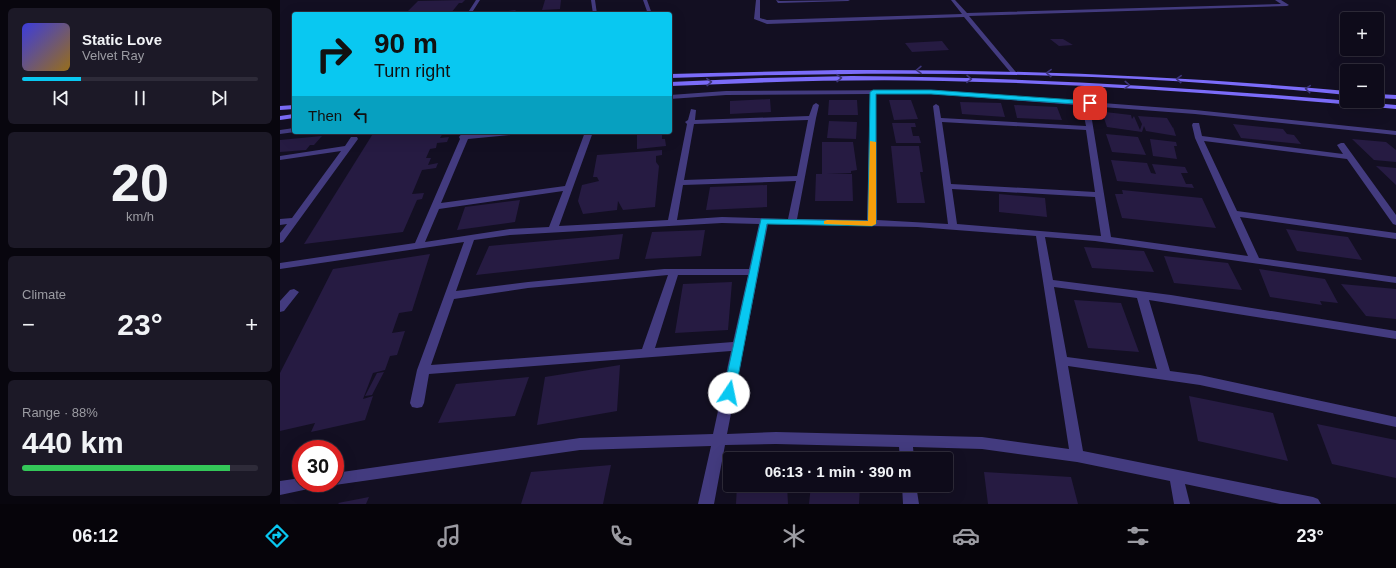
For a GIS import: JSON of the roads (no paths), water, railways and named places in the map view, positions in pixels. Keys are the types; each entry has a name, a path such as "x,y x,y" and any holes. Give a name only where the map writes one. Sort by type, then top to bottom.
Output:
{"street":[{"path":"470,12 478,0"},
{"path":"595,0 596,12"},
{"path":"644,0 649,12"},
{"path":"758,0 757,20 767,22 1287,5 1277,0"},
{"path":"778,0 778,2 848,0"},
{"path":"953,0 1013,72"},
{"path":"672,74 945,70 1216,81 1340,92"},
{"path":"672,84 843,78 1009,79 1172,88 1396,107"},
{"path":"872,224 873,92"},
{"path":"672,97 726,93 931,92 1060,100 1195,112 1396,133"},
{"path":"1384,96 1396,97"},
{"path":"792,222 812,118 816,105"},
{"path":"280,108 292,106"},
{"path":"936,106 953,227"},
{"path":"672,223 689,122 693,110"},
{"path":"280,118 292,116"},
{"path":"1088,116 1088,128 1106,239"},
{"path":"689,122 812,118"},
{"path":"938,120 1088,128"},
{"path":"1196,125 1198,138 1255,260"},
{"path":"280,132 292,130"},
{"path":"419,245 465,135 484,134"},
{"path":"553,230 588,134"},
{"path":"1198,138 1350,157"},
{"path":"280,240 354,139"},
{"path":"1341,145 1396,222"},
{"path":"280,158 346,148"},
{"path":"679,183 800,178"},
{"path":"947,186 1099,195"},
{"path":"435,207 568,188"},
{"path":"1233,213 1396,236"},
{"path":"280,222 295,220"},
{"path":"280,266 510,232 722,220 953,227 1106,239 1396,280"},
{"path":"706,504 764,221"},
{"path":"1040,234 1077,456"},
{"path":"416,403 423,370 470,238"},
{"path":"449,296 528,285 674,272 754,272"},
{"path":"648,353 674,272"},
{"path":"1048,283 1396,335"},
{"path":"280,308 294,292"},
{"path":"1142,296 1165,376"},
{"path":"423,370 738,346"},
{"path":"1061,361 1200,380 1396,422"},
{"path":"344,478 580,444 776,438 982,443 1077,456 1313,504"},
{"path":"905,441 906,452"},
{"path":"1176,475 1182,504"},
{"path":"280,488 292,486"},
{"path":"910,492 911,504"}]}
